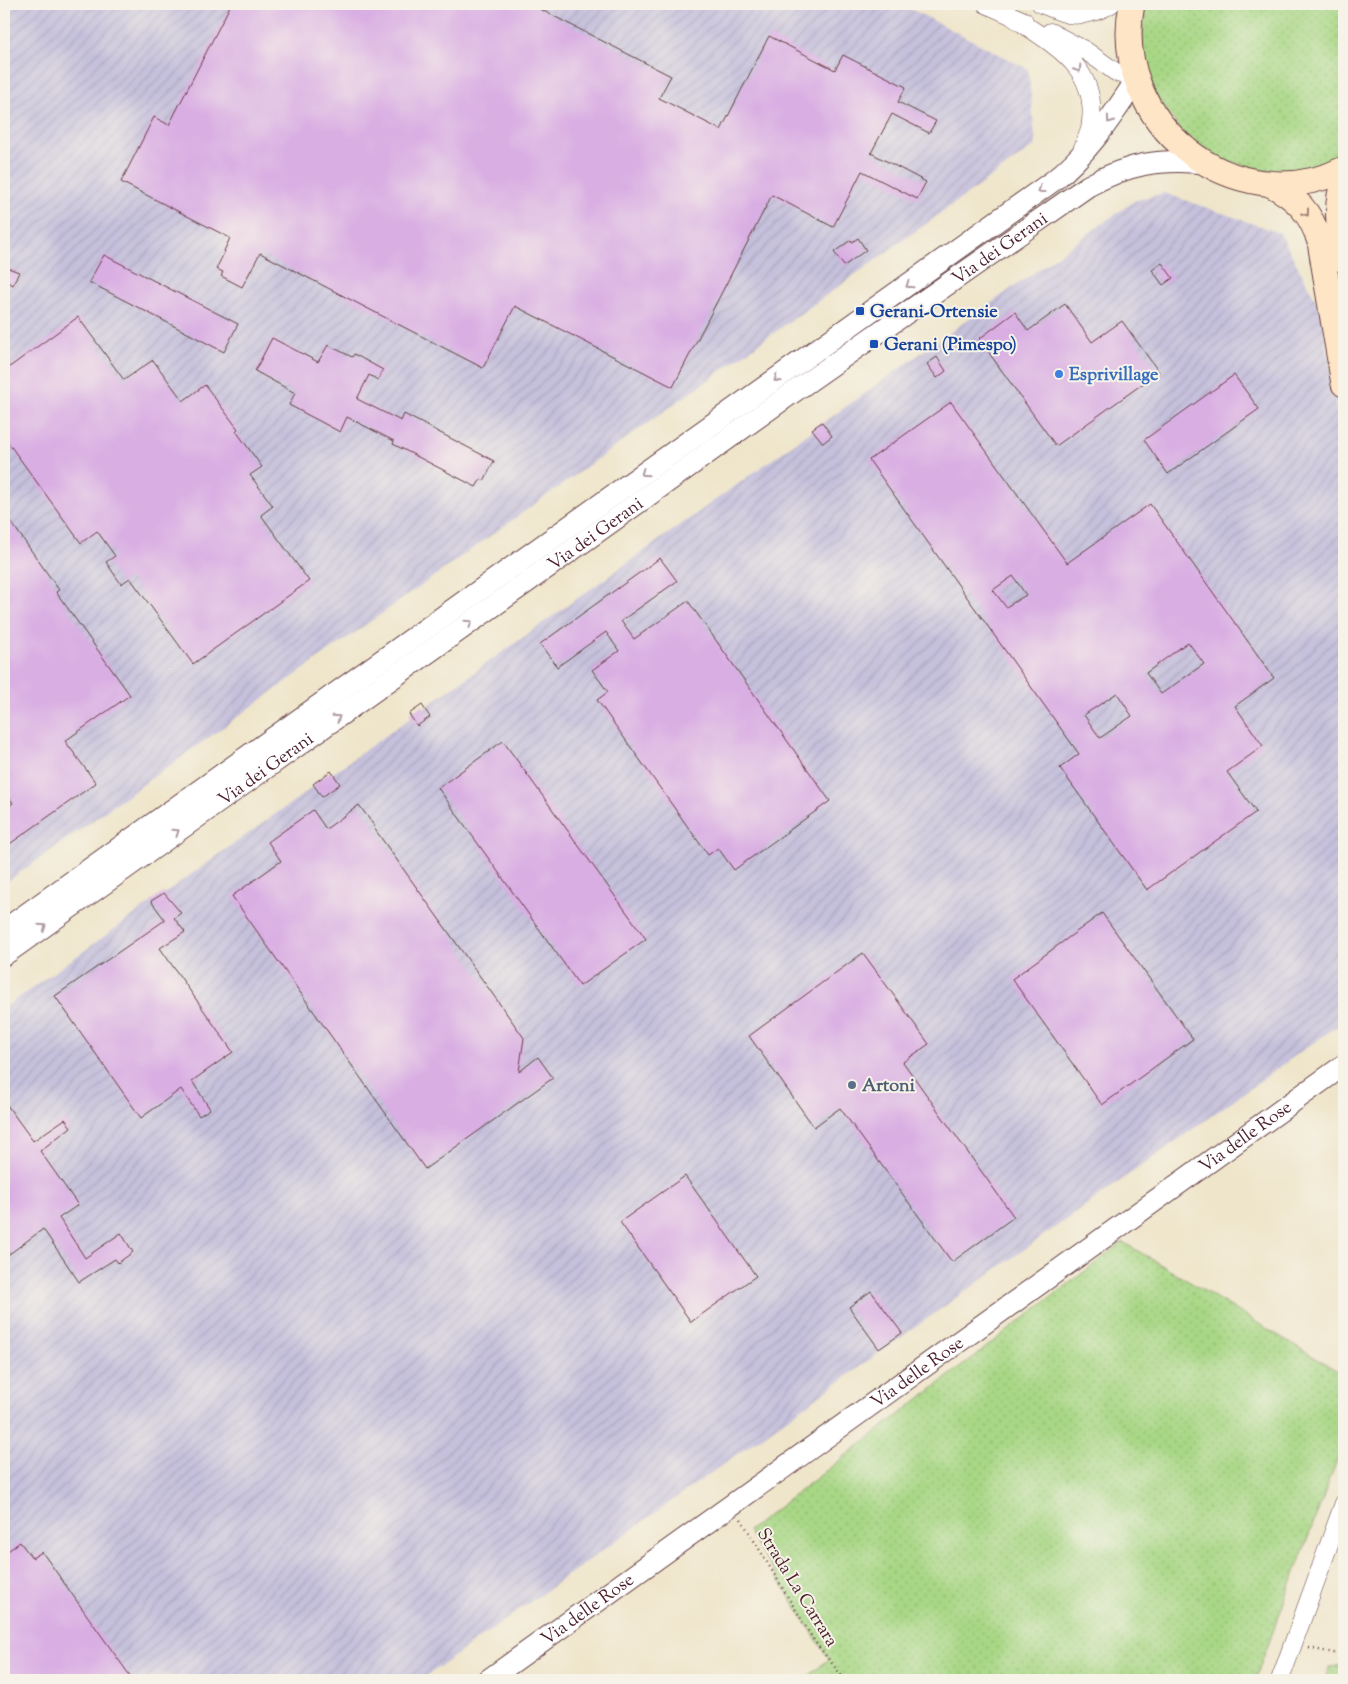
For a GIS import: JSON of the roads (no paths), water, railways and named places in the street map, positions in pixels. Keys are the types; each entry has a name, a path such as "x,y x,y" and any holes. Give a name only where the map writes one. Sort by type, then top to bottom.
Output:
{"main road":[{"path":"1132,4 1129,31 1131,56 1137,80 1148,105 1163,128 1183,148 1206,163 1236,177 1268,183 1304,182 1322,178 1344,169"},
{"path":"1344,181 1339,206 1339,229 1344,260"},
{"path":"1268,183 1286,192 1298,203 1308,214 1317,230 1344,384"}],"street":[{"path":"986,4 1048,31 1094,56 1117,73 1137,80"},
{"path":"1041,4 1070,15 1090,13 1111,4"},
{"path":"1013,17 1061,50 1077,66 1083,76 1088,88 1092,111 1090,130 1079,159"},
{"name":"Via dei Gerani","path":"4,930 1053,181 1079,159 1108,123 1137,80"},
{"name":"Via dei Gerani","path":"4,955 785,398 1088,186 1108,175 1148,163 1180,160 1206,163"},
{"name":"Via delle Rose","path":"488,1680 1344,1065"},
{"path":"1280,1680 1344,1503"}],"place":[{"name":"Gerani-Ortensie","path":"860,311"},
{"name":"Gerani (Pimespo)","path":"874,344"},
{"name":"Esprivillage","path":"1059,374"},
{"name":"Artoni","path":"852,1085"}]}
